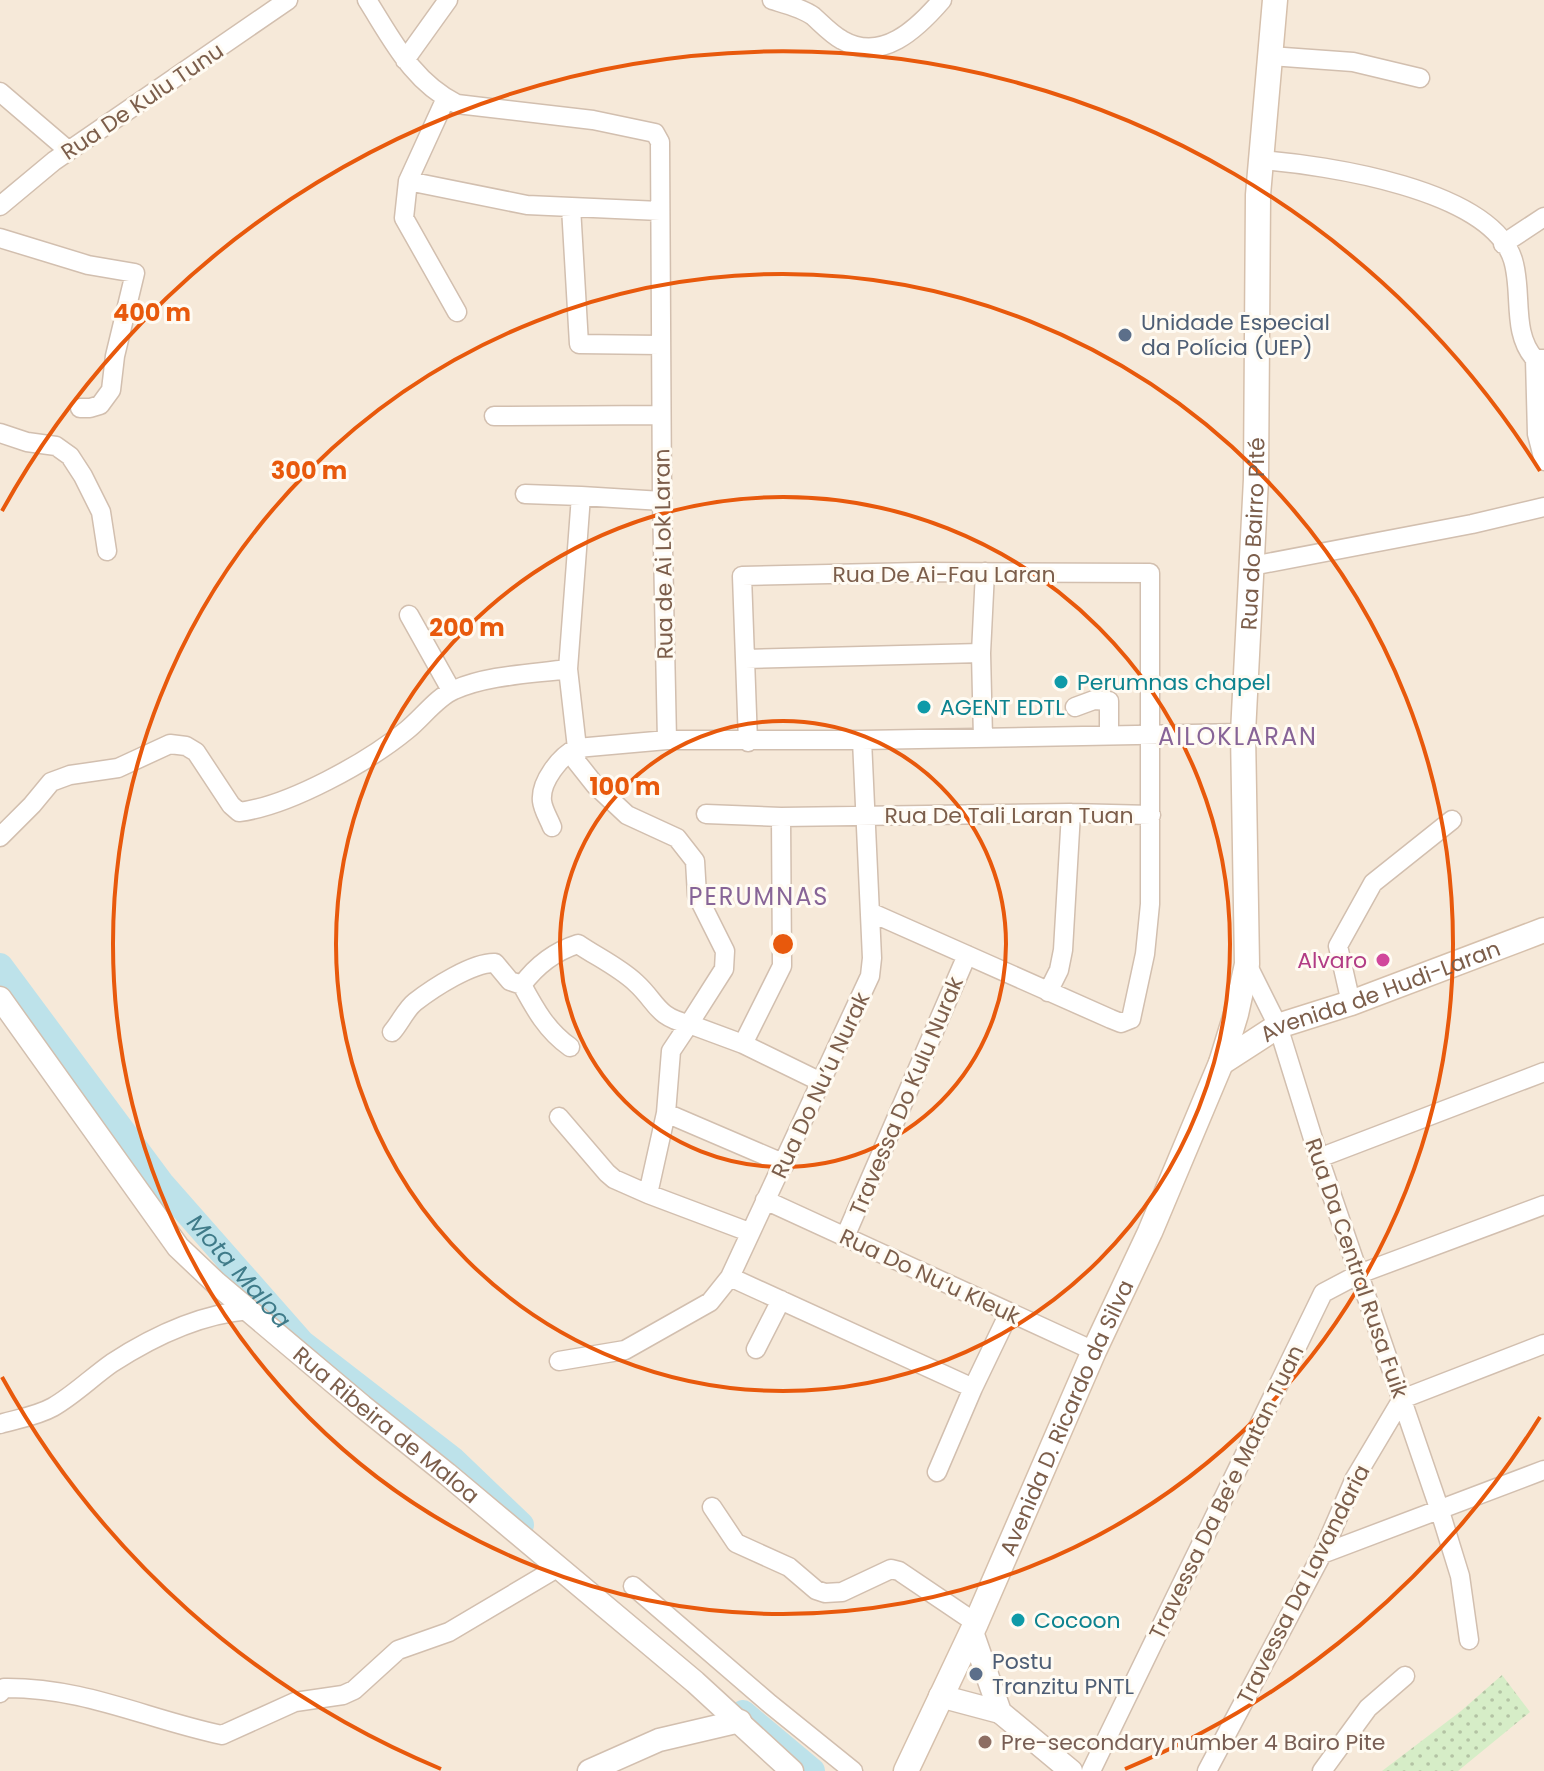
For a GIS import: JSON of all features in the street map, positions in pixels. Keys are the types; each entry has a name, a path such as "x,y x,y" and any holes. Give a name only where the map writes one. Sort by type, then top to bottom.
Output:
{"main road":[{"name":"Rua do Bairro Pité","path":"1221,1063 1247,964 1243,733 1256,479 1257,225 1275,0"},
{"name":"Avenida de Hudi-Laran","path":"1221,1063 1278,1026 1351,1003 1544,930"},
{"name":"Avenida D. Ricardo da Silva","path":"906,1771 974,1627 1094,1351 1150,1232 1221,1063"}],"street":[{"name":"Rua De Kulu Tunu","path":"4,196 288,0"},
{"name":"Rua de Ai Lok Laran","path":"367,0 413,72 457,104 593,120 655,133 660,142 667,740"},
{"path":"405,60 448,0"},
{"path":"772,0 810,14 839,39 886,47 910,33 942,0"},
{"path":"1270,56 1353,62 1420,78"},
{"path":"0,92 69,151"},
{"path":"446,98 408,181 404,218 457,312"},
{"path":"1261,160 1310,164 1408,187 1452,202 1480,220 1503,244 1512,258 1521,332 1527,350 1540,359 1537,434 1544,461"},
{"path":"408,181 527,205 660,211"},
{"path":"571,207 579,344 660,345"},
{"path":"1503,244 1544,217"},
{"path":"0,238 88,265 135,273 115,356 111,390 100,405 80,408"},
{"path":"494,416 661,415"},
{"path":"0,433 27,442 56,446 70,456 101,512 107,551"},
{"path":"525,494 662,501"},
{"path":"581,496 568,669 576,761 627,815 677,838 695,861 697,895 725,951 724,969 671,1051 666,1113 648,1194"},
{"path":"1252,566 1472,524 1544,507"},
{"path":"983,738 981,653 985,572"},
{"name":"Rua De Ai-Fau Laran","path":"748,742 742,576 1150,573 1149,734"},
{"path":"409,615 451,690"},
{"path":"745,659 981,653"},
{"path":"0,837 51,782 70,775 118,768 170,744 186,746 196,752 231,805 239,812 260,809 359,765 406,731 451,690 504,677 568,669"},
{"path":"1075,707 1094,700 1109,701 1109,735"},
{"path":"552,827 542,803 543,785 567,752 577,748 667,740 748,742 1243,733"},
{"path":"870,912 1048,992 1121,1023 1128,1022 1134,1015 1149,916 1149,734"},
{"name":"Rua Do Nu’u Nurak","path":"559,1361 613,1354 634,1346 710,1302 730,1277 870,976 862,740"},
{"path":"1048,992 1059,970 1063,950 1071,813"},
{"name":"Rua De Tali Laran Tuan","path":"706,814 781,817 1071,813 1151,815"},
{"path":"743,1044 782,966 781,817"},
{"path":"1351,1003 1338,946 1366,891 1384,873 1452,820"},
{"path":"522,985 560,950 578,944 639,985 658,1010 672,1020 743,1044 821,1082"},
{"name":"Travessa Do Kulu Nurak","path":"845,1237 967,955"},
{"path":"392,1032 413,1003 483,962 495,963 510,981 522,985 536,1011 556,1037 570,1047"},
{"name":"Rua Da Central Rusa Fuik","path":"1247,964 1278,1026 1319,1158 1439,1508 1460,1576 1469,1640"},
{"name":"Rua Ribeira de Maloa","path":"0,998 178,1247 740,1721 792,1771"},
{"path":"1319,1158 1544,1072"},
{"path":"666,1113 785,1164"},
{"path":"559,1117 614,1179 749,1232"},
{"name":"Rua Do Nu’u Kleuk","path":"765,1200 1094,1351"},
{"name":"Travessa Da Be’e Matan Tuan","path":"1091,1771 1323,1293 1359,1274 1544,1205"},
{"path":"730,1277 973,1388"},
{"path":"756,1349 781,1300"},
{"path":"0,1424 51,1408 113,1363 153,1340 204,1319 249,1310"},
{"path":"937,1472 1009,1313"},
{"path":"1402,1399 1544,1344"},
{"name":"Travessa Da Lavandaria","path":"1207,1771 1322,1554 1355,1478 1402,1399"},
{"path":"1322,1554 1544,1470"},
{"path":"712,1507 736,1543 789,1567 816,1590 835,1594 891,1569 899,1571 974,1627 1000,1712"},
{"path":"0,1693 4,1688 37,1688 90,1697 222,1735 295,1702 343,1695 354,1690 398,1650 449,1632 557,1568"},
{"path":"633,1586 853,1771"},
{"path":"1322,1771 1368,1708 1405,1676"},
{"path":"940,1696 1000,1712 1071,1771"},
{"path":"589,1771 659,1740 740,1721"}],"shaded area":[{"path":"0,0 1544,0 1544,1771 0,1771"}],"green space":[{"path":"1502,1675 1530,1712 1458,1771 1382,1771 1461,1711"}],"waterway":[{"name":"Mota Maloa","path":"0,966 161,1183 302,1343 452,1459 521,1525"},
{"path":"0,982 8,992"},
{"path":"23,1012 236,1287"},
{"name":"Mota Maloa","path":"743,1713 812,1771"},
{"name":"Mota Maloa","path":"798,1762 808,1771"}],"place":[{"name":"Unidade Especial da Polícia (UEP)","path":"1125,335"},
{"name":"Perumnas chapel","path":"1061,682"},
{"name":"AGENT EDTL","path":"924,707"},
{"name":"Alvaro","path":"1383,960"},
{"name":"Cocoon","path":"1018,1620"},
{"name":"Postu Tranzitu PNTL","path":"976,1674"},
{"name":"Pre-secondary number 4 Bairo Pite","path":"985,1742"}],"district":[{"name":"AILOKLARAN","path":"1238,737"},
{"name":"PERUMNAS","path":"759,897"}]}
